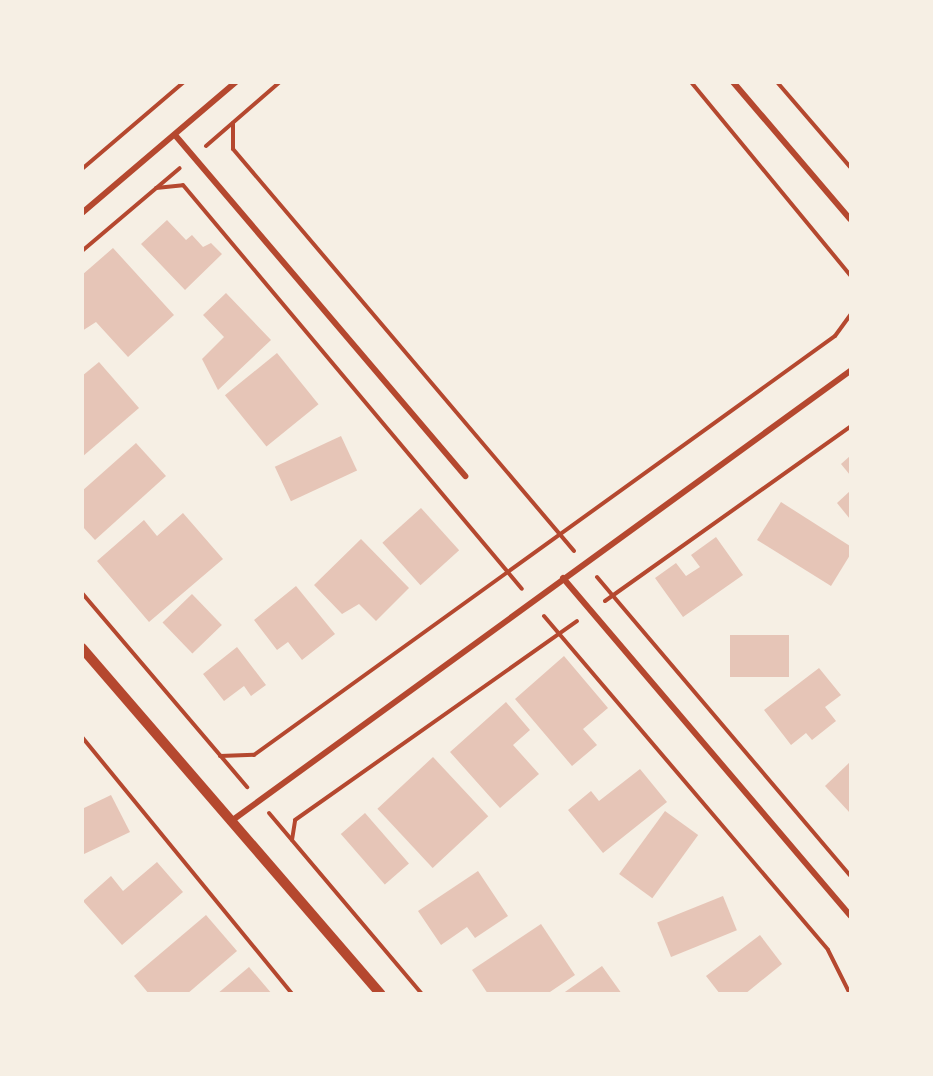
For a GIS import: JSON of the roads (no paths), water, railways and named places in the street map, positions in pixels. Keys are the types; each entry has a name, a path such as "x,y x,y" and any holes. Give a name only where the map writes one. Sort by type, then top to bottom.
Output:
{"street":[{"path":"82,213 236,82"},
{"path":"733,82 850,219"},
{"path":"175,135 465,476"},
{"path":"230,822 850,371"},
{"path":"563,578 850,915"},
{"path":"82,648 230,822 381,993"}]}
